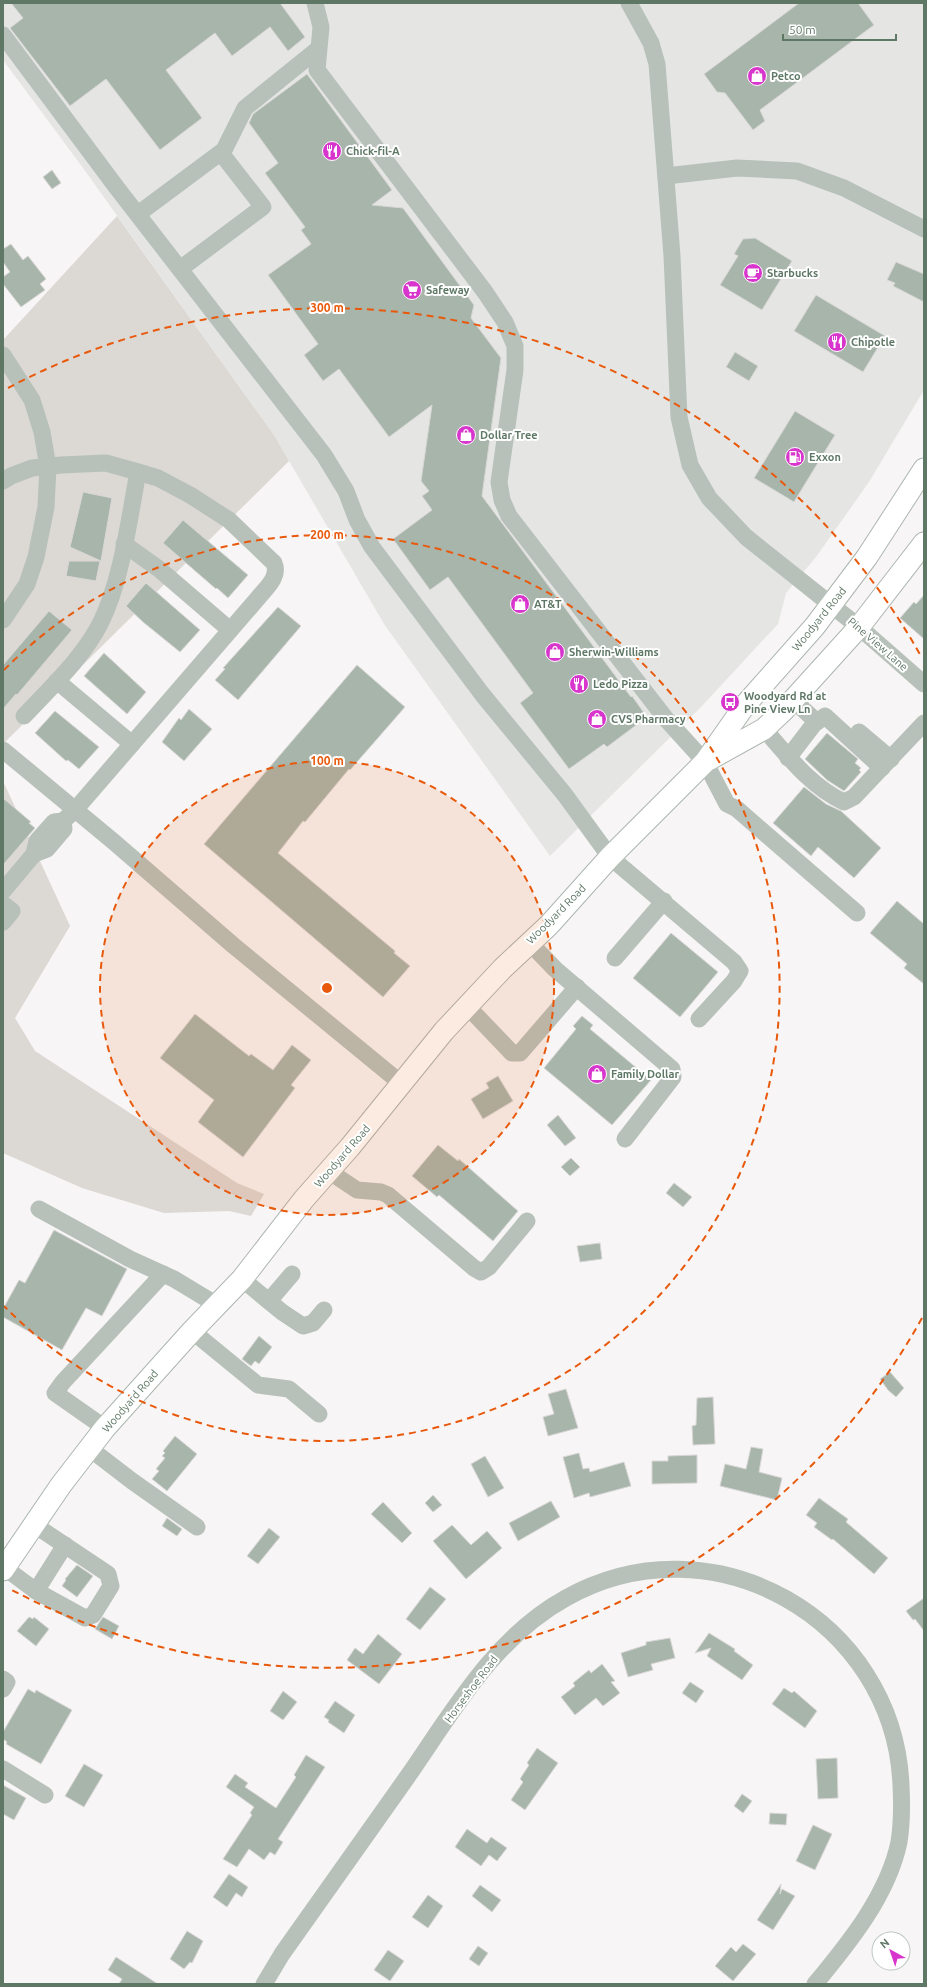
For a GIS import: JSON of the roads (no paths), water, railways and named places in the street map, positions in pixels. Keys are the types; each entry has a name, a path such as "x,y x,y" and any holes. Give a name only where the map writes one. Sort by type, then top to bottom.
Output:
{"main road":[{"name":"Woodyard Road","path":"4,1569 34,1524 105,1428 192,1331 242,1279 304,1199 330,1172 467,1006 529,942 549,925 610,857 705,762 745,705 815,626 867,557 924,469"},
{"name":"Woodyard Road","path":"705,762 764,729 793,700 859,627 924,543"}],"street":[{"path":"315,3 321,27 317,70 486,292 513,337 515,346 515,370 499,482 502,500 509,516 666,718 705,762 727,804 737,809 857,913"},
{"name":"Pine View Lane","path":"629,3 651,43 657,64 672,256 679,418 690,465 708,498 741,532 859,627 924,684"},
{"path":"3,35 180,269 324,455 346,491 357,520 372,547 482,694 565,795 610,857 664,901 682,920 734,962 740,971 734,981 699,1019"},
{"path":"138,214 224,150 245,108 318,49"},
{"path":"180,269 263,207 221,152"},
{"path":"666,176 737,168 797,171 844,188 924,229"},
{"path":"3,354 32,400 42,432 48,467 46,507 36,557 27,584 3,620"},
{"path":"3,481 11,476 32,468 106,463 158,478 190,495 228,520 274,563 277,569 274,578 69,815 64,829 47,849 34,854 3,891"},
{"path":"24,716 57,681 83,650 101,623 110,601 124,544 138,472"},
{"path":"124,544 159,569 230,630"},
{"path":"57,681 132,744"},
{"path":"793,700 825,716 884,766"},
{"path":"788,758 806,733 824,716"},
{"path":"764,729 788,758 802,772 835,798 844,802 854,797 924,722"},
{"path":"3,750 69,815 234,946 402,1084"},
{"path":"615,958 664,901"},
{"path":"3,904 12,911 3,922"},
{"path":"529,942 556,969 672,1069 673,1077 625,1139"},
{"path":"467,1006 512,1054 520,1053 577,987"},
{"path":"330,1172 356,1190 381,1192 388,1195 474,1268 481,1272 489,1267 527,1220"},
{"path":"39,1209 130,1259 174,1279 217,1305"},
{"path":"105,1428 55,1393 163,1274"},
{"path":"270,1301 292,1274"},
{"path":"242,1279 303,1326 313,1323 324,1310"},
{"path":"192,1331 258,1385 289,1389 319,1414"},
{"path":"89,1448 132,1481 198,1527"},
{"path":"4,1569 36,1591 85,1618 93,1615 111,1586 110,1579 105,1571 34,1524"},
{"path":"36,1591 65,1545"},
{"name":"Horseshoe Road","path":"264,1984 287,1948 484,1669 528,1624 565,1598 604,1580 660,1570 694,1570 728,1575 758,1584 781,1595 823,1625 848,1649 873,1685 889,1716 896,1740 900,1764 902,1810 898,1843 888,1873 860,1926 815,1984"},
{"path":"3,1679 8,1682 3,1689"},
{"path":"3,1769 45,1795"}],"place":[{"name":"Petco","path":"757,76"},
{"name":"Chick-fil-A","path":"332,151"},
{"name":"Starbucks","path":"753,273"},
{"name":"Safeway","path":"412,290"},
{"name":"Chipotle","path":"837,342"},
{"name":"Dollar Tree","path":"466,435"},
{"name":"Exxon","path":"795,457"},
{"name":"AT&T","path":"520,604"},
{"name":"Sherwin-Williams","path":"555,652"},
{"name":"Ledo Pizza","path":"579,684"},
{"name":"Woodyard Rd at Pine View Ln","path":"730,702"},
{"name":"CVS Pharmacy","path":"597,719"},
{"name":"Family Dollar","path":"597,1074"}]}
